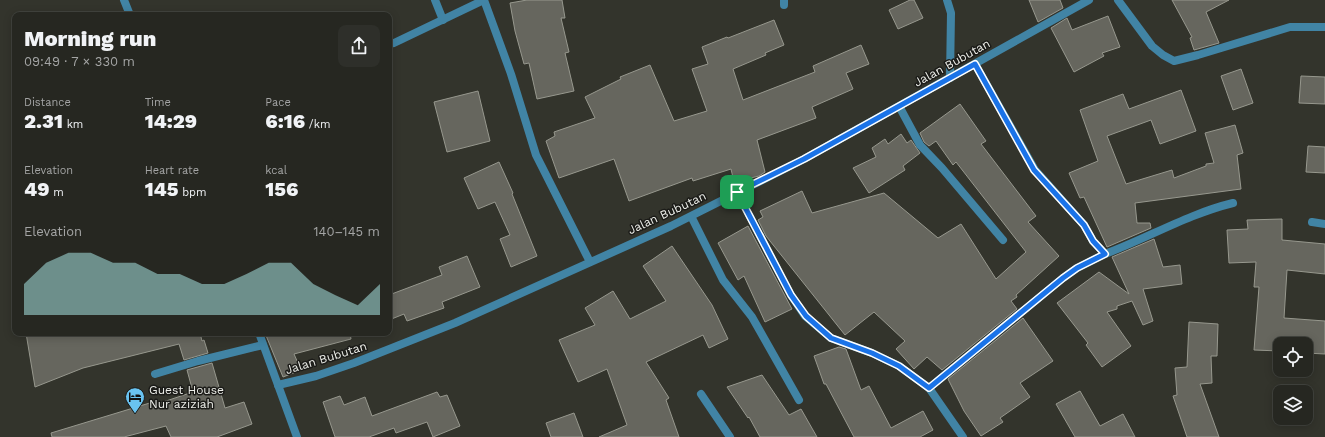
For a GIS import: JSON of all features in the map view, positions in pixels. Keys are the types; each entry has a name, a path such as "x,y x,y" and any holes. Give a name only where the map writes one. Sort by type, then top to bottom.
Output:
{"street":[{"path":"124,0 129,12"},
{"path":"435,0 443,20"},
{"path":"394,43 484,0 511,74 536,155 590,262"},
{"path":"947,0 951,13 950,78"},
{"name":"Jalan Bubutan","path":"278,385 316,376 354,363 455,323 691,216 804,159 1089,0"},
{"path":"1118,0 1152,46 1163,55 1174,61 1290,27 1325,27"},
{"path":"975,64 1034,170 1084,225 1093,241 1105,254"},
{"path":"899,106 920,145 942,168 1003,240"},
{"path":"737,192 791,295 806,316 831,338 872,353 899,366 929,388 963,437"},
{"path":"929,388 1077,268 1191,216 1233,203"},
{"path":"691,216 723,280 752,317 800,400"},
{"path":"1312,222 1325,224"},
{"path":"260,336 297,437"},
{"path":"155,374 198,361 263,345"},
{"path":"701,394 730,437"}],"building":[{"path":"527,0 562,0 565,18 561,18 569,52 565,53 574,91 537,99 529,63 524,64 515,31 510,3"},
{"path":"910,0 914,0 923,18 898,29 889,10"},
{"path":"1029,0 1060,0 1063,8 1038,22"},
{"path":"1172,0 1229,0 1206,12 1219,43 1194,50 1190,38 1192,37"},
{"path":"1108,16 1120,47 1102,53 1104,56 1074,72 1051,28 1067,18 1072,30"},
{"path":"774,20 784,45 765,53 766,55 733,69 743,100 815,72 813,66 861,45 869,64 846,73 853,89 812,107 816,118 757,140 765,172 759,176 734,182 731,169 693,181 692,178 629,201 614,159 559,178 546,141 555,136 554,132 595,118 585,97 621,79 620,77 650,65 674,121 707,111 692,69 708,64 702,47"},
{"path":"1241,69 1253,103 1233,110 1221,76"},
{"path":"1301,76 1325,77 1325,104 1299,103"},
{"path":"1181,90 1196,131 1160,144 1151,120 1107,136 1126,184 1172,170 1174,178 1206,166 1206,164 1214,163 1205,133 1235,125 1243,153 1237,155 1241,189 1135,203 1137,223 1150,223 1151,228 1107,247 1084,197 1080,198 1069,173 1098,161 1080,110 1123,94 1129,109"},
{"path":"478,91 490,141 447,152 434,102"},
{"path":"960,104 986,141 981,144 1036,216 1028,222 1059,256 1011,301 1017,309 942,370 927,357 914,369 896,349 905,341 874,312 845,335 766,236 758,220 763,217 760,211 802,191 812,213 884,193 938,238 961,224 996,279 1026,252 956,162 953,165 936,141 929,146 924,142 920,133"},
{"path":"901,134 907,143 911,140 920,153 903,166 905,170 869,193 853,168 876,157 872,148 885,139 888,144"},
{"path":"1308,146 1325,147 1325,173 1306,172"},
{"path":"499,162 513,193 512,194 537,256 511,267 500,239 510,235 495,202 478,209 464,178"},
{"path":"1282,219 1282,240 1325,244 1325,274 1287,270 1284,318 1325,321 1325,354 1313,353 1313,337 1273,337 1273,351 1254,350 1259,287 1254,287 1256,262 1229,263 1227,230 1248,229 1247,220"},
{"path":"748,226 792,309 765,322 744,276 738,280 718,243"},
{"path":"1154,239 1163,267 1180,265 1182,284 1143,289 1153,321 1143,325 1132,301 1117,306 1117,309 1107,312 1131,346 1102,367 1086,345 1088,343 1057,303 1099,272 1129,294 1112,257"},
{"path":"672,246 712,305 728,339 709,348 703,335 646,362 669,398 666,400 679,437 599,437 627,425 607,369 578,382 559,340 595,325 585,308 613,291 630,319 666,301 643,266"},
{"path":"467,256 480,287 442,302 444,308 407,321 404,314 392,319 392,294 442,275 439,267"},
{"path":"1023,318 1053,361 1020,383 1030,397 1000,418 1003,422 981,436 964,411 948,379"},
{"path":"1189,322 1218,324 1217,356 1211,356 1212,383 1200,384 1219,437 1187,437 1173,396 1177,395 1175,368 1187,367"},
{"path":"26,336 201,336 202,341 204,340 208,353 184,360 179,344 83,368 35,387"},
{"path":"266,336 350,336 351,339 294,354 301,370 283,377"},
{"path":"839,347 846,349 861,390 869,386 891,428 923,411 933,430 920,437 854,437 826,384 824,384 814,356"},
{"path":"212,363 225,408 244,402 252,424 217,437 171,437 166,426 124,437 52,437 51,433 153,402 154,405 193,392 187,370"},
{"path":"762,375 789,415 801,409 817,437 760,437 749,417 748,418 727,387"},
{"path":"1080,391 1100,426 1123,414 1135,437 1075,437 1056,404"},
{"path":"437,392 440,397 447,395 460,426 433,437 427,422 396,433 394,428 369,437 335,437 323,402 340,396 344,405 365,397 372,416"},
{"path":"574,413 583,437 551,437 546,423"}],"place":[{"name":"Guest House Nur aziziah","path":"135,414"}],"route":[{"path":"975,64 1034,170 1084,225 1093,241 1105,254 1077,268 1063,278 929,388 899,366 872,353 831,338 806,316 791,295 737,192 804,159 975,64"}]}
